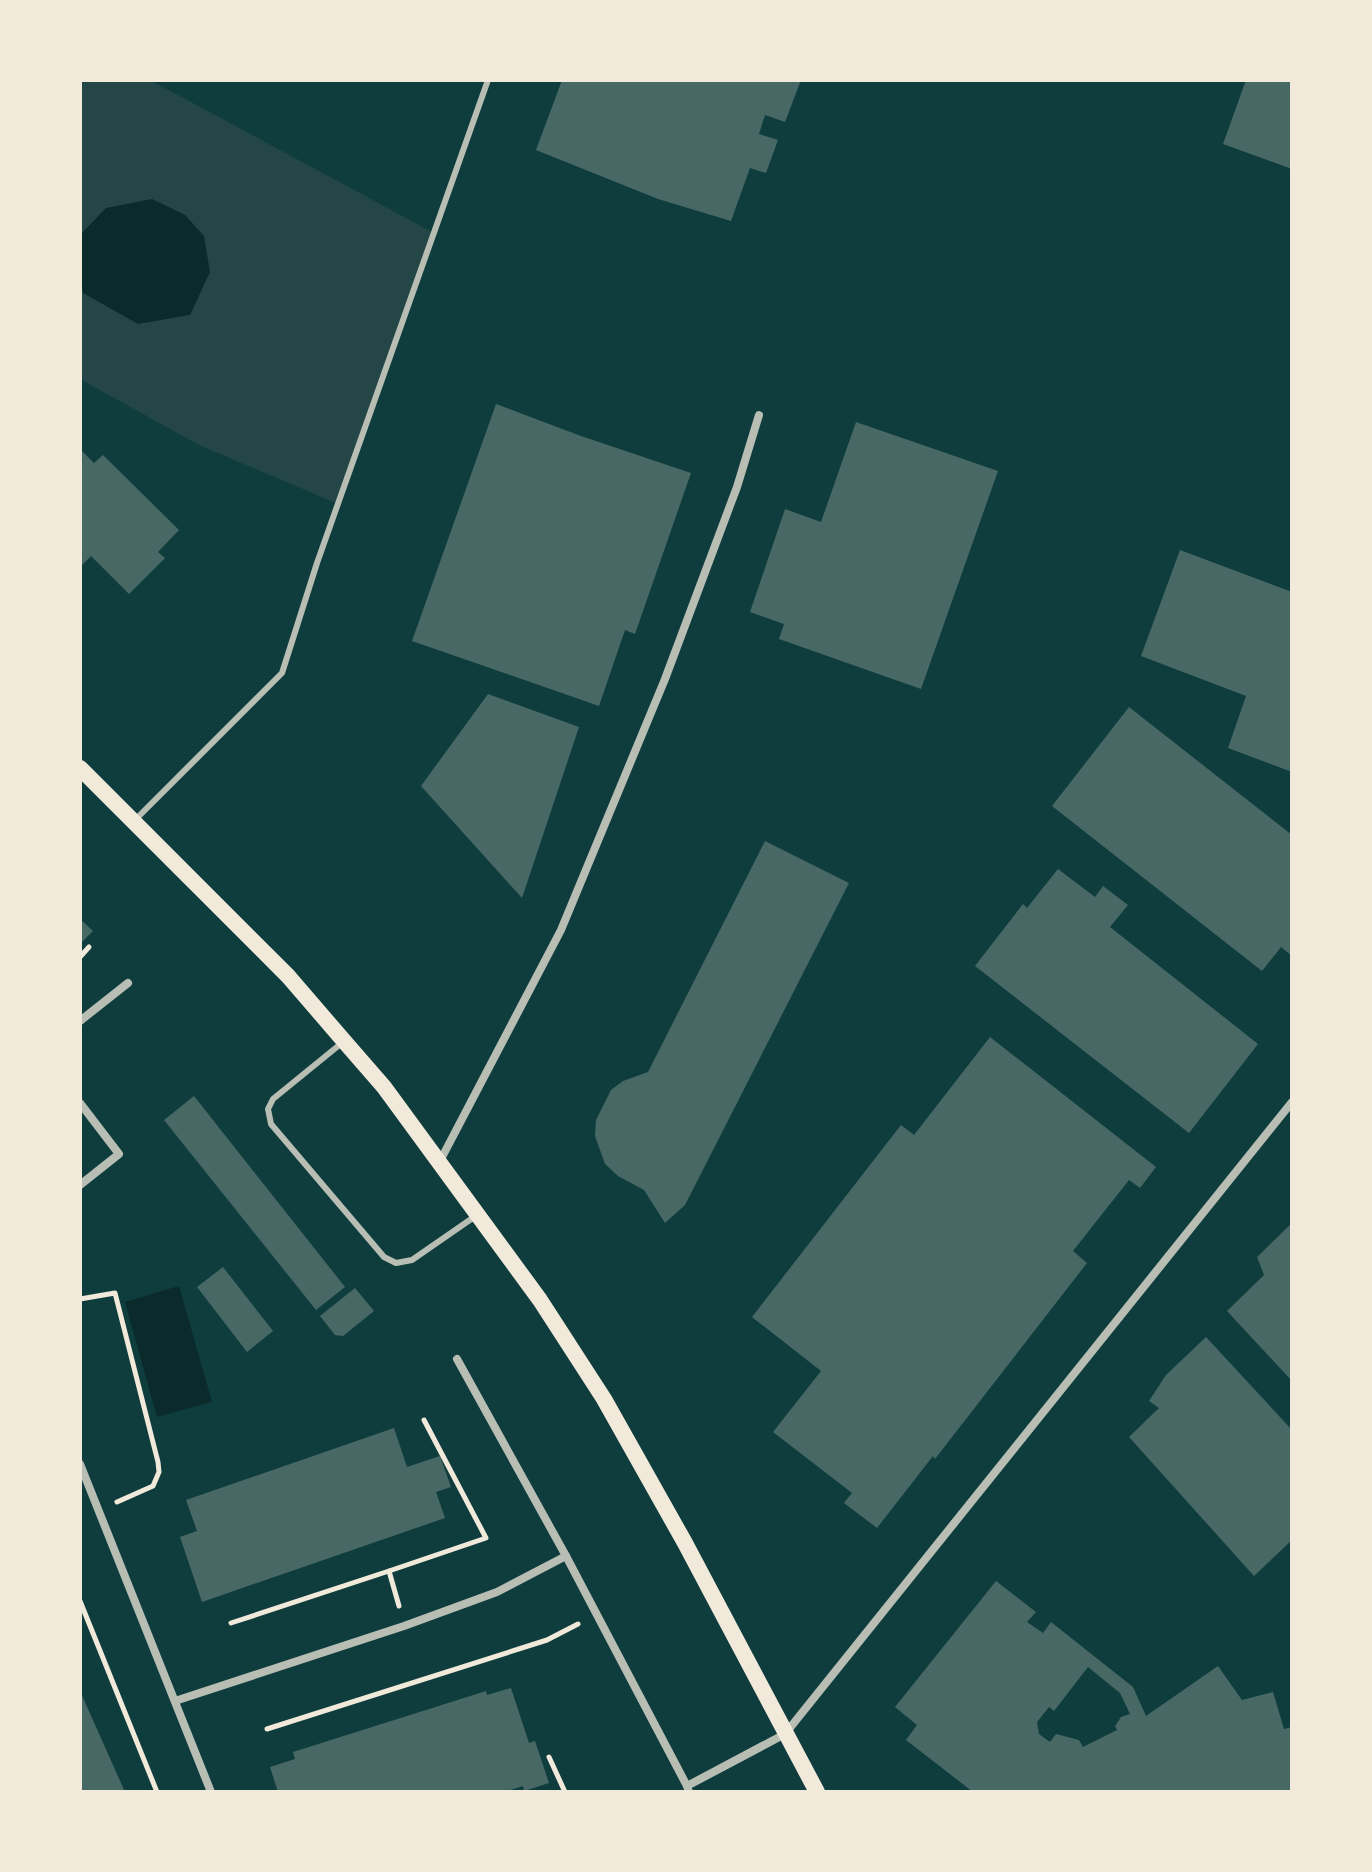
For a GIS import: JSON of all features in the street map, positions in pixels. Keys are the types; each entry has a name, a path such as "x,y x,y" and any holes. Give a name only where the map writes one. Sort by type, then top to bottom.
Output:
{"main road":[{"path":"80,768 288,976 384,1087 440,1161 540,1300 604,1399 685,1543 817,1792"}],"street":[{"path":"440,1161 561,930 665,679 737,487 759,415"},
{"path":"80,1021 128,983"},
{"path":"457,1359 566,1556 688,1789 785,1734 1292,1102"},
{"path":"80,1103 119,1154 80,1185"},
{"path":"80,1464 211,1792"},
{"path":"175,1701 497,1592 566,1556"}],"lane":[{"path":"134,821 282,673 326,536 488,80"},
{"path":"344,1041 273,1099 268,1109 271,1124 384,1257 396,1263 412,1260 477,1215"}],"path":[{"path":"80,957 89,947"},
{"path":"80,1299 115,1293 159,1472 153,1486 146,1491 98,1509"},
{"path":"231,1623 486,1538 424,1420"},
{"path":"389,1571 404,1626"},
{"path":"80,1601 157,1792"},
{"path":"267,1729 547,1640 597,1614"},
{"path":"549,1757 565,1792"}],"shaded area":[{"path":"80,80 150,80 434,233 338,504 199,445 80,379"},
{"path":"152,199 185,215 204,236 210,272 190,315 138,324 83,293 80,235 106,208"},
{"path":"179,1286 212,1402 157,1417 125,1302"}],"building":[{"path":"562,80 801,80 785,122 765,115 759,134 778,140 766,173 750,168 731,221 658,199 536,150"},
{"path":"1246,80 1292,80 1292,169 1223,144"},
{"path":"496,404 691,473 635,634 625,630 599,706 412,641"},
{"path":"856,422 998,471 921,689 779,639 784,624 750,612 785,509 821,522"},
{"path":"80,449 94,463 103,455 179,530 158,552 165,558 129,594 91,556 82,565 80,563"},
{"path":"1180,550 1292,592 1292,772 1228,748 1246,696 1141,656"},
{"path":"488,694 579,727 522,898 421,786"},
{"path":"1129,707 1292,835 1292,956 1281,947 1262,971 1052,806"},
{"path":"765,841 849,883 685,1205 665,1223 644,1190 618,1176 605,1164 595,1136 596,1120 611,1090 623,1081 648,1072"},
{"path":"1058,869 1095,897 1103,886 1128,905 1110,927 1258,1044 1189,1133 975,966 1023,904 1027,908"},
{"path":"80,919 93,931 80,944"},
{"path":"990,1037 1156,1167 1140,1188 1129,1180 1073,1251 1087,1263 935,1459 933,1456 877,1528 844,1503 852,1493 773,1432 821,1371 752,1317 901,1125 914,1135"},
{"path":"194,1096 345,1287 316,1310 164,1120"},
{"path":"1292,1223 1292,1381 1227,1311 1264,1275 1257,1257"},
{"path":"223,1267 273,1331 247,1352 197,1287"},
{"path":"355,1288 374,1311 343,1336 335,1335 320,1316"},
{"path":"1206,1337 1292,1430 1292,1540 1254,1576 1129,1437 1159,1408 1149,1401 1166,1375"},
{"path":"394,1428 407,1467 440,1456 451,1487 436,1492 445,1518 202,1602 180,1537 197,1531 186,1500"},
{"path":"996,1581 1036,1612 1027,1622 1043,1633 1051,1622 1133,1687 1146,1716 1218,1666 1242,1700 1273,1692 1284,1729 1292,1727 1292,1792 973,1792 906,1740 917,1725 895,1707","holes":["1088,1667 1120,1693 1130,1714 1121,1717 1115,1726 1117,1730 1083,1747 1079,1740 1056,1734 1050,1742 1039,1734 1037,1722 1049,1707 1054,1711"]},
{"path":"511,1688 529,1743 535,1741 549,1783 524,1791 523,1786 504,1792 278,1792 270,1767 295,1759 293,1752 486,1691 487,1695"},
{"path":"80,1691 125,1792 80,1792"}]}
